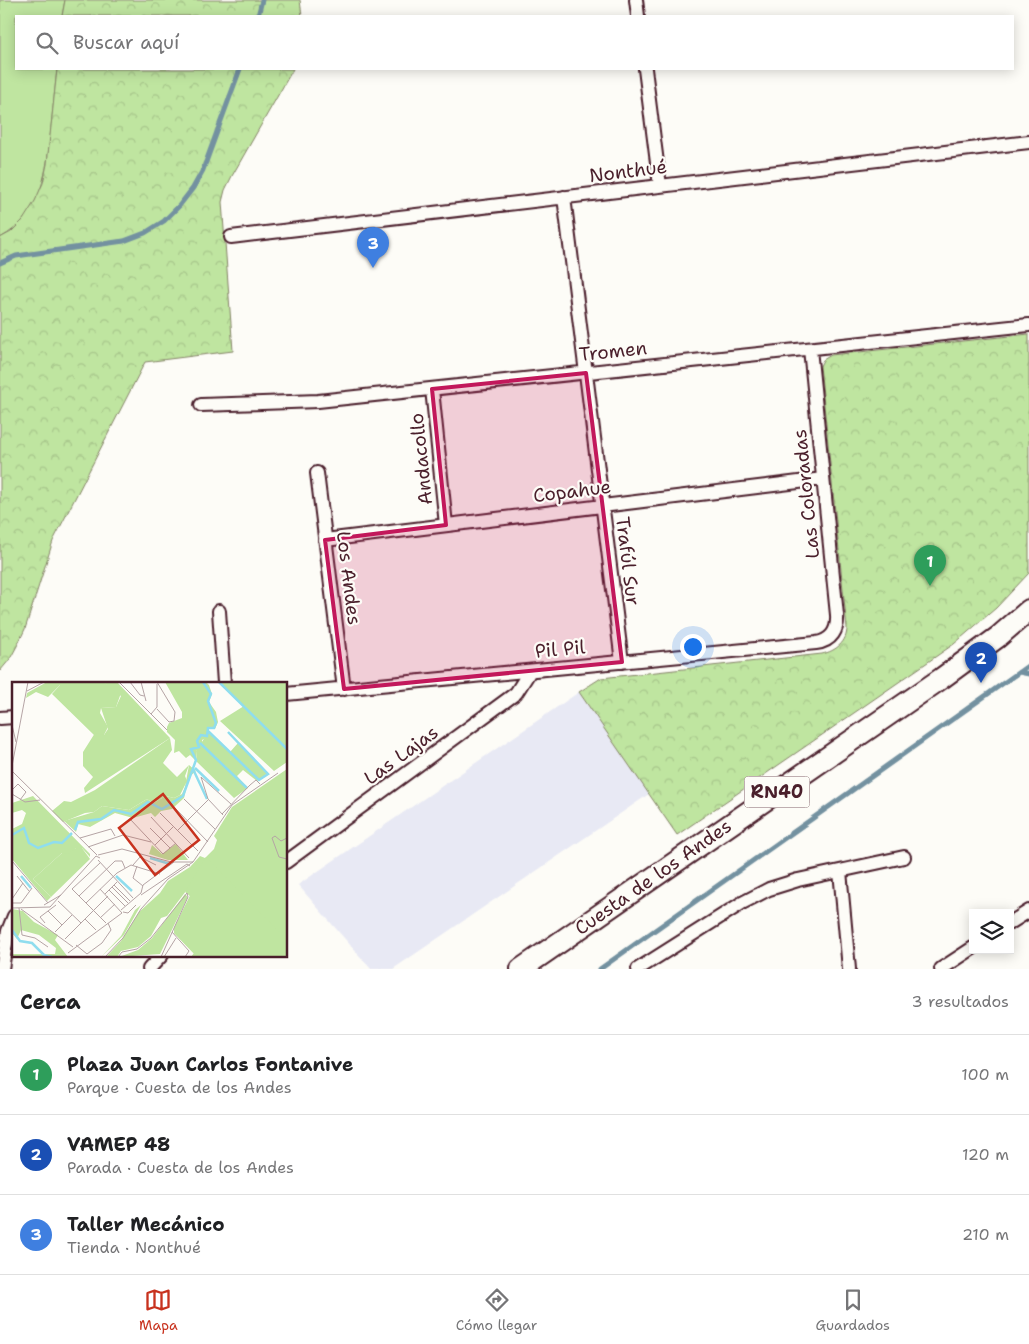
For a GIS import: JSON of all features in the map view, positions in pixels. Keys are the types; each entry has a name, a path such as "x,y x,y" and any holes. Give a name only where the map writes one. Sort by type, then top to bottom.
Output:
{"main road":[{"name":"Cuesta de los Andes","path":"520,969 942,678 991,642 1029,610"}],"street":[{"path":"636,0 638,15"},
{"path":"645,70 660,186"},
{"name":"Nonthué","path":"230,237 1029,142"},
{"name":"Trafúl Sur","path":"564,197 622,662"},
{"name":"Tromen","path":"200,405 303,403 1029,325"},
{"name":"Las Coloradas","path":"810,349 837,615 837,626 834,634"},
{"name":"Andacollo","path":"432,389 446,525"},
{"name":"Los Andes","path":"317,472 344,689"},
{"name":"Copahue","path":"325,540 823,479"},
{"path":"219,611 224,682"},
{"name":"Pil Pil","path":"288,694 816,643 826,640 834,634"},
{"name":"Las Lajas","path":"288,861 508,699 516,692 530,670"},
{"path":"638,969 755,896 784,884 904,857"},
{"path":"840,871 849,969"},
{"path":"1014,920 1029,911"},
{"path":"2,969 8,931 12,921"},
{"path":"941,969 969,951"},
{"path":"149,969 161,956"}],"highlighted area":[{"path":"586,373 622,662 344,689 325,540 446,525 432,389"}],"shaded area":[{"path":"579,692 649,794 393,969 371,969 298,885"}],"green space":[{"path":"0,0 65,0 62,15 15,15 15,70 57,70 47,159 40,190 26,217 0,238"},
{"path":"65,0 300,0 302,15 62,15"},
{"path":"57,70 292,70 232,176 225,190 222,202 233,351 145,362 53,541 25,629 10,659 0,671 0,238 11,232 23,220 35,201 43,183 47,164"},
{"path":"1029,334 1029,573 996,608 954,644 677,835 579,692 601,678 822,654 832,651 840,645 845,638 847,628 820,366 823,360 831,355"}],"waterway":[{"path":"258,15 262,0"},
{"path":"0,263 16,256 124,241 145,233 164,221 193,188 203,170 240,70"},
{"path":"600,969 1029,665"},
{"path":"1019,672 1029,674"}],"place":[{"name":"Taller Mecánico","path":"373,268"},
{"name":"Plaza Juan Carlos Fontanive","path":"930,586"},
{"name":"VAMEP 48","path":"981,683"}]}
